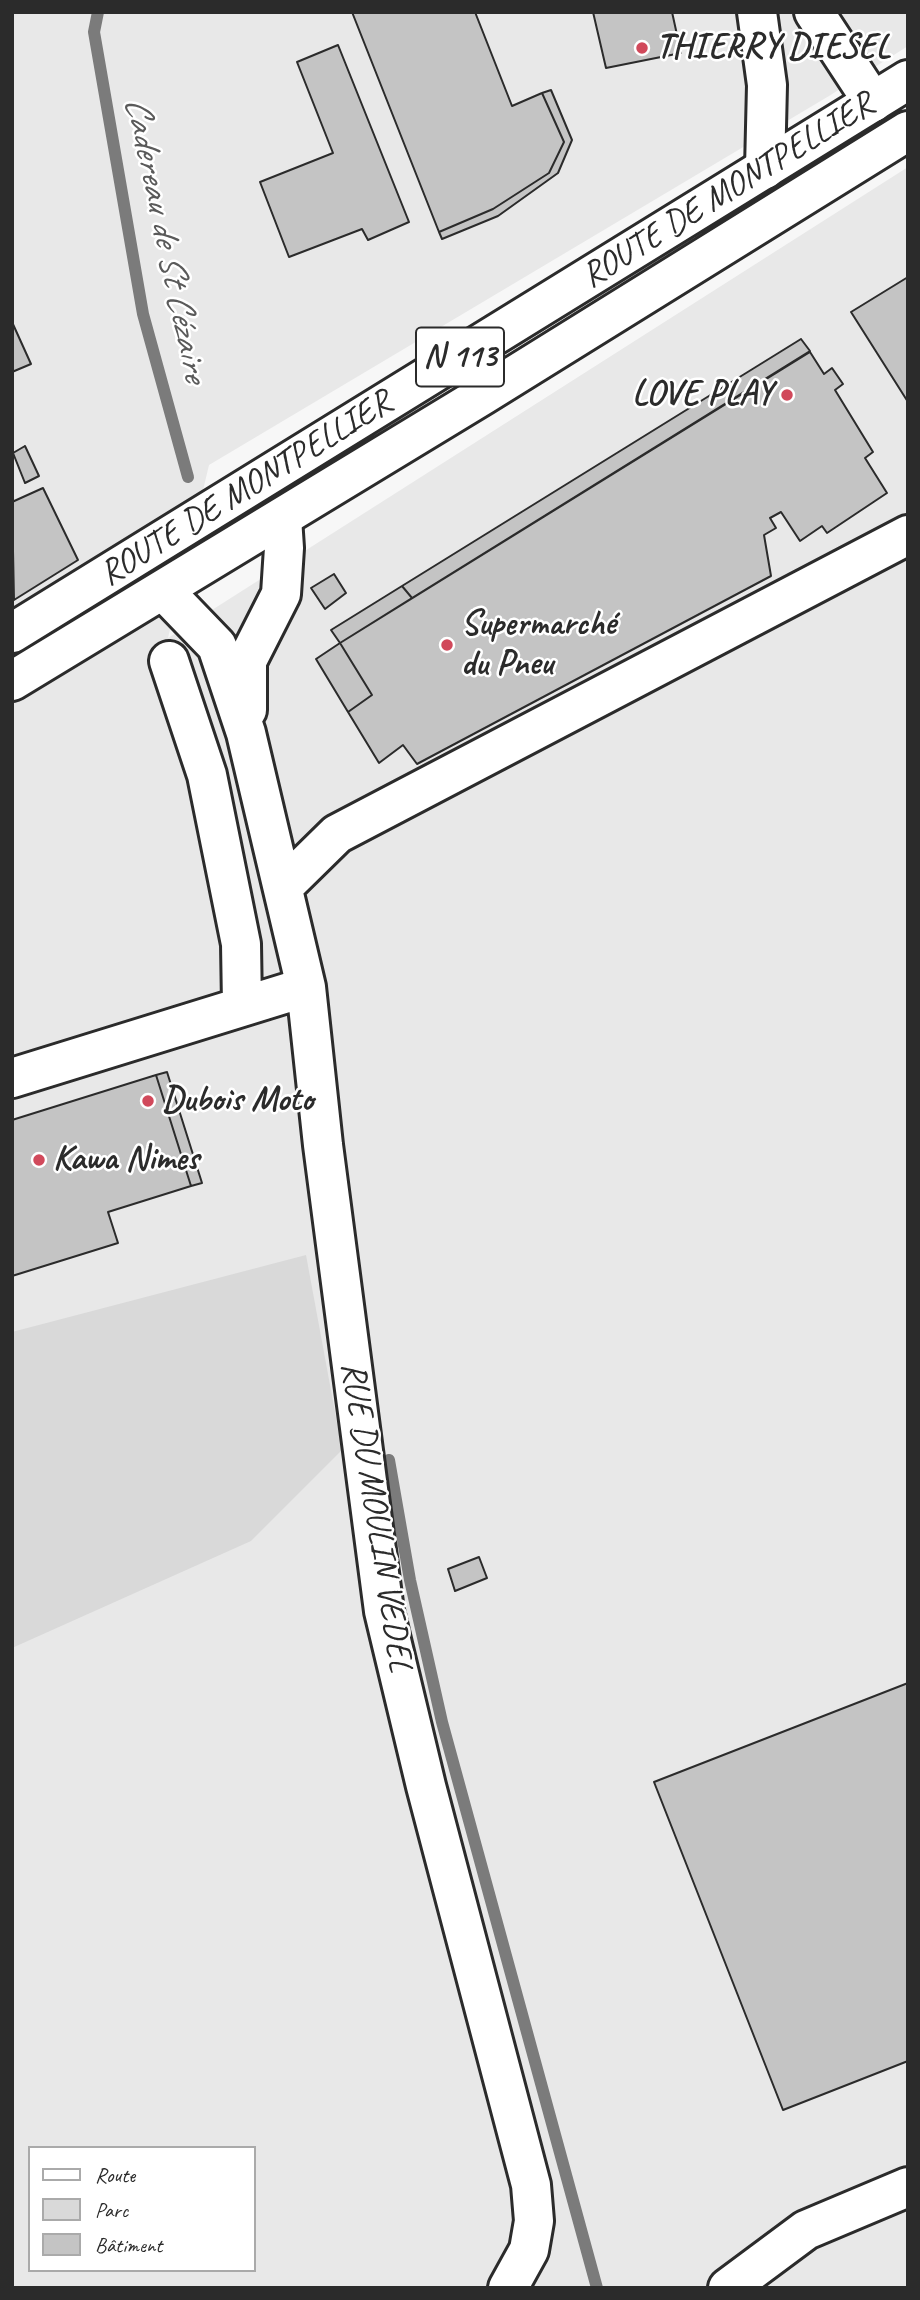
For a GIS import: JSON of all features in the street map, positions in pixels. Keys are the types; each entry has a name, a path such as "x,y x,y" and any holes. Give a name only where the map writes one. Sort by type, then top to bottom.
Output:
{"main road":[{"path":"757,12 767,85 765,169"},
{"path":"814,12 873,102"},
{"name":"ROUTE DE MONTPELLIER","path":"12,633 908,80"},
{"name":"ROUTE DE MONTPELLIER","path":"12,681 282,518 908,131"},
{"name":"RUE DU MOULIN VEDEL","path":"246,733 247,661 281,594 284,548 282,518"},
{"path":"283,887 337,834 908,535"},
{"name":"RUE DU MOULIN VEDEL","path":"164,590 217,646 246,733 306,987 323,1145 384,1611 429,1798 531,2185 534,2221 529,2250 509,2288"},
{"path":"169,661 207,775 241,944 242,1005"},
{"path":"12,1078 306,987"},
{"path":"728,2288 806,2230 908,2187"}],"shaded area":[{"path":"12,12 908,12 908,46 829,96 209,465 168,638 908,167 908,2288 12,2288"}],"green space":[{"path":"306,1255 342,1450 251,1541 12,1648 12,1332"}],"building":[{"path":"352,12 475,12 512,106 542,93 564,142 549,173 493,209 439,232"},
{"path":"593,12 672,12 681,53 606,68"},
{"path":"338,45 409,222 368,240 362,229 289,257 260,182 333,153 297,62"},
{"path":"551,90 572,140 558,173 498,216 442,239 439,232 493,209 549,173 564,142 542,93"},
{"path":"908,277 908,402 851,312"},
{"path":"12,322 31,364 12,372"},
{"path":"801,339 810,351 412,598 402,586"},
{"path":"810,352 824,374 832,368 843,384 835,390 873,452 865,458 887,493 827,533 822,526 800,541 781,512 770,518 776,528 764,535 771,576 417,764 403,745 379,763 348,712 372,695 340,643"},
{"path":"25,446 39,476 25,483 13,453"},
{"path":"43,488 78,560 14,600 12,502"},
{"path":"334,574 346,593 325,609 311,588"},
{"path":"402,586 412,598 340,643 331,630"},
{"path":"340,643 372,695 348,712 316,659"},
{"path":"167,1072 202,1183 191,1186 156,1075"},
{"path":"156,1075 191,1186 108,1212 118,1243 12,1276 12,1120"},
{"path":"479,1557 487,1578 455,1591 448,1569"},
{"path":"908,1683 908,2061 783,2110 654,1782"}],"waterway":[{"name":"Cadereau de St Cézaire","path":"98,12 94,32 143,314 188,477"},
{"path":"389,1460 410,1580 442,1722 597,2288"}],"place":[{"name":"THIERRY DIESEL","path":"642,48"},
{"name":"LOVE PLAY","path":"787,395"},
{"name":"Supermarché du Pneu","path":"447,645"},
{"name":"Dubois Moto","path":"148,1101"},
{"name":"Kawa Nimes","path":"39,1160"}]}
